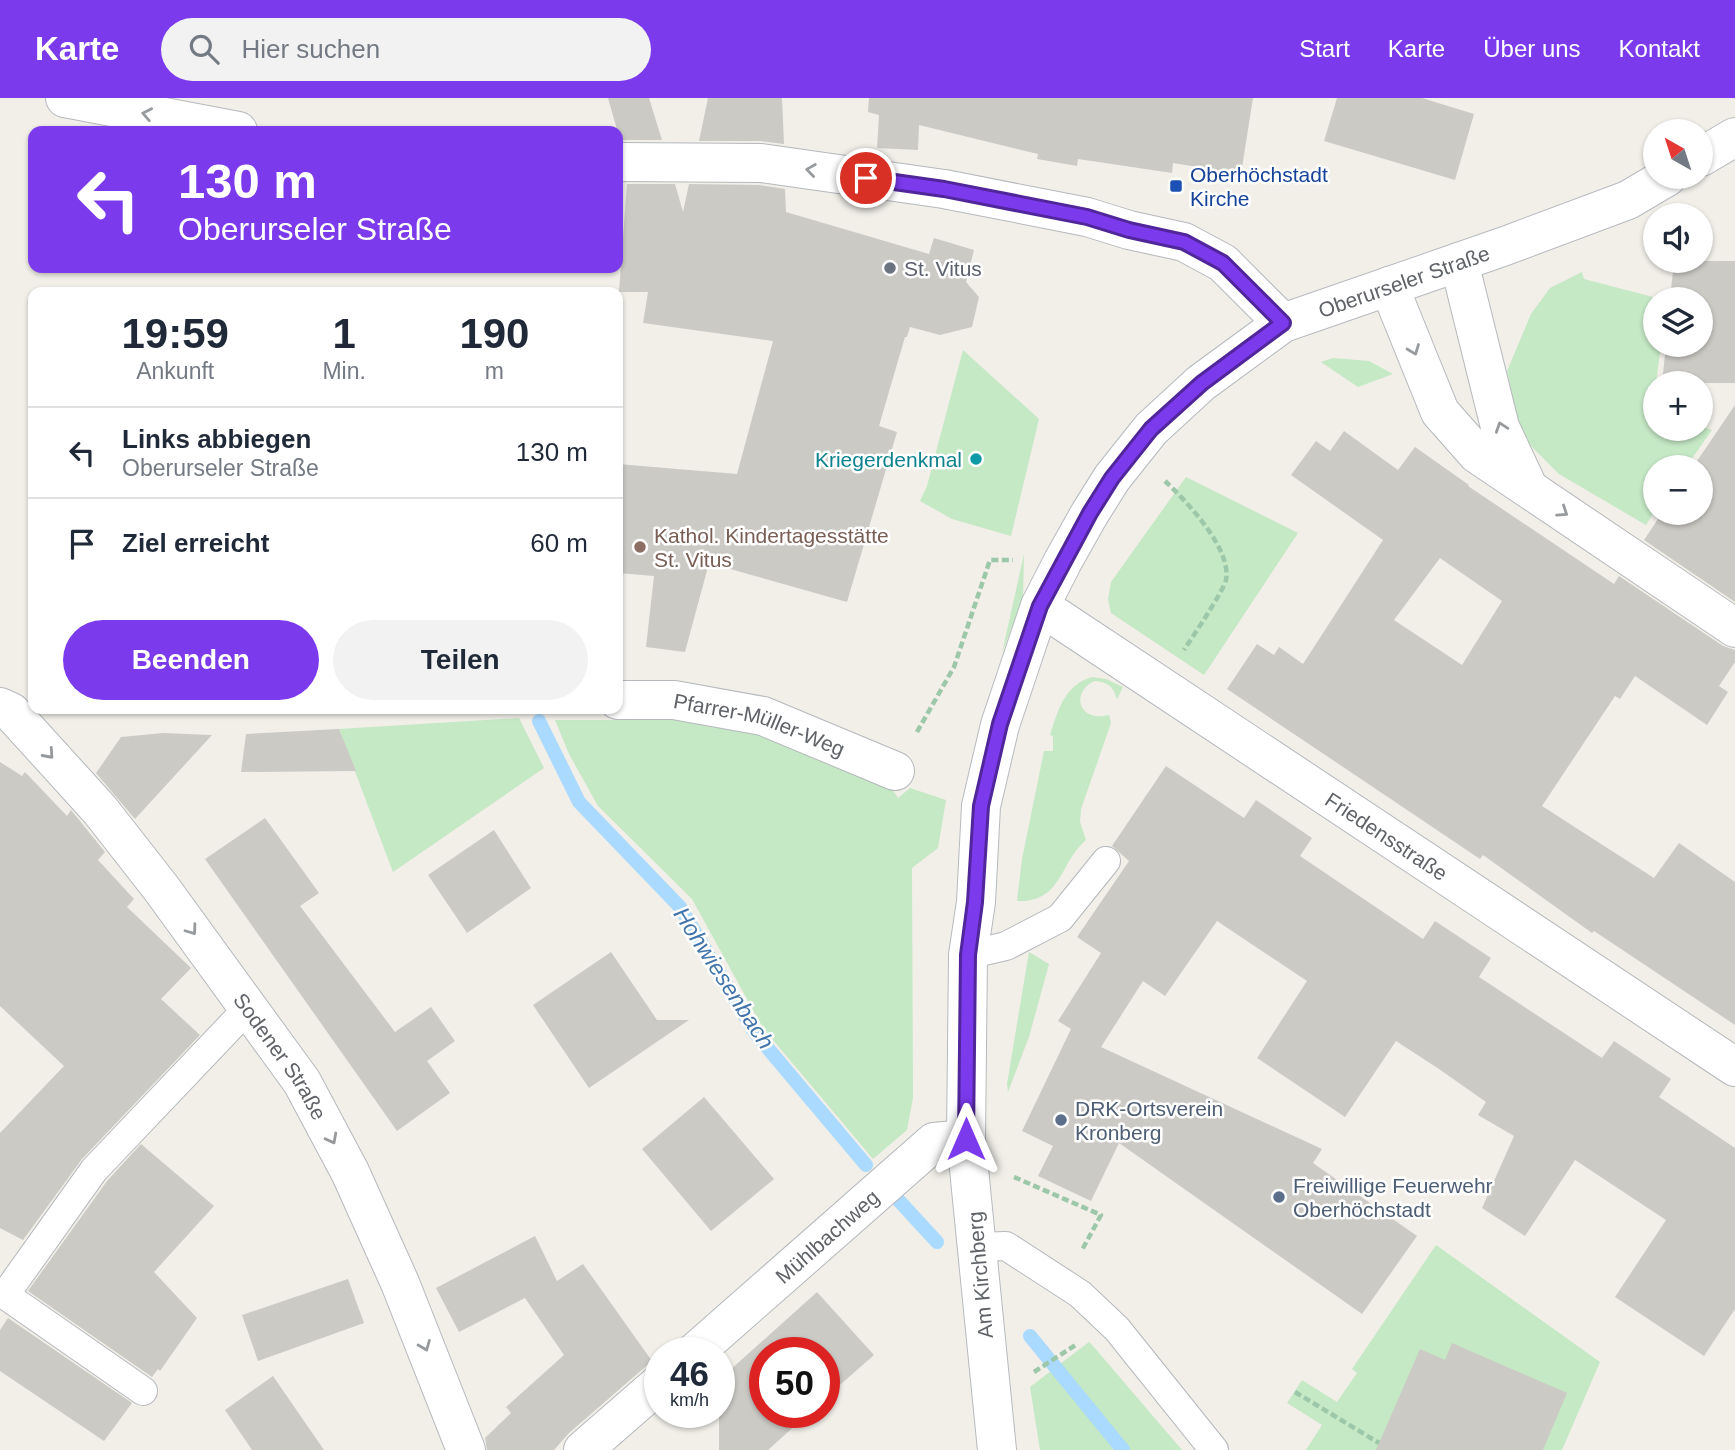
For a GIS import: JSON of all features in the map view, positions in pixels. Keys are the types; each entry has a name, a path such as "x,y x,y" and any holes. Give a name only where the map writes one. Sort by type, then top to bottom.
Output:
{"street":[{"path":"65,98 212,126"},
{"path":"1713,151 1735,137"},
{"path":"623,162 761,163 944,189 1087,217 1129,230 1184,242 1223,263 1283,323"},
{"name":"Oberurseler Straße","path":"1283,323 1628,200 1647,189"},
{"path":"1459,262 1500,428 1529,489"},
{"path":"1389,286 1440,412 1477,454 1735,628"},
{"name":"Am Kirchberg","path":"997,1450 967,1148 968,955 975,902 981,806 1000,724 1040,606 1090,513 1151,429 1202,383 1283,323"},
{"name":"Friedensstraße","path":"1040,606 1735,1067"},
{"name":"Pfarrer-Müller-Weg","path":"623,700 674,700 763,716 895,771"},
{"name":"Sodener Straße","path":"11,714 100,810 161,888 302,1082 350,1172 400,1283 466,1450"},
{"name":"Mühlbachweg","path":"712,1337 934,1142 967,1148"},
{"path":"583,1450 644,1397"}],"lane":[{"path":"968,955 1006,946 1060,918 1106,861"},
{"path":"143,1391 5,1295 94,1170 249,1007"},
{"path":"977,1247 1006,1246 1080,1294 1117,1329 1214,1450"}],"path":[{"path":"1134,451 1193,508 1211,534 1224,560 1226,580 1162,687"},
{"path":"895,771 954,667 990,560 1063,561"},
{"path":"967,1148 1101,1214 1065,1284"},
{"path":"1041,1367 1070,1349"},
{"path":"1295,1392 1379,1443"}],"green space":[{"path":"1582,272 1584,279 1643,294 1643,357 1659,357 1658,371 1643,371 1643,441 1704,441 1694,455 1643,455 1643,523 1559,474 1521,436 1507,371 1531,314 1550,288"},
{"path":"963,350 1039,419 1011,536 952,519 920,501 927,486"},
{"path":"1333,358 1369,361 1393,374 1358,387 1321,362"},
{"path":"1186,477 1298,533 1204,675 1111,613 1108,599 1111,582"},
{"path":"1024,554 1023,598 1002,653"},
{"path":"1092,677 1106,679 1123,687 1117,699 1109,686 1094,681 1082,692 1080,699 1085,711 1091,715 1109,715 1111,723 1081,809 1080,822 1086,840 1051,889 1032,900 1017,901 1022,859 1044,751 1053,751 1053,736 1050,735 1064,700 1075,686"},
{"path":"519,718 544,768 393,872 339,729"},
{"path":"555,720 718,720 888,782 898,798 910,788 946,800 938,848 912,868 913,1098 907,1130 873,1159 763,1028 692,899 598,806 569,754"},
{"path":"1029,952 1049,964 1029,1037 1008,1092 1007,1084"},
{"path":"1436,1245 1600,1362 1562,1450 1306,1450 1322,1425 1287,1403 1302,1380 1337,1402 1357,1373 1352,1369"},
{"path":"1089,1342 1182,1450 1040,1450 1030,1387"}],"building":[{"path":"608,98 649,98 662,140 623,140 623,126 616,126"},
{"path":"708,98 782,98 784,144 761,141 699,141"},
{"path":"869,98 1253,98 1241,174 1173,163 1172,173 1078,159 1077,166 1037,159 1038,154 919,125 918,150 877,148 879,115 868,112"},
{"path":"1337,98 1422,98 1474,114 1455,180 1324,141"},
{"path":"627,184 675,184 683,212 689,184 759,185 785,189 786,212 929,254 934,238 974,250 966,282 979,297 972,327 940,335 910,327 905,337 879,426 897,432 847,602 709,563 685,652 646,647 654,576 623,573 623,464 737,474 773,341 643,323 648,292 623,292 623,287 619,287 620,273 623,273"},
{"path":"1713,261 1735,261 1735,383 1713,383 1713,371 1663,371 1665,357 1713,357 1713,287 1671,287 1673,273 1713,273"},
{"path":"1735,405 1735,602 1644,540 1654,525 1713,525 1713,455 1701,455"},
{"path":"1344,431 1398,470 1415,447 1614,584 1619,576 1723,646 1735,650 1735,662 1719,686 1728,692 1707,725 1635,676 1620,699 1615,696 1542,806 1654,878 1679,843 1735,882 1735,1025 1594,931 1592,933 1483,855 1480,859 1227,689 1257,644 1274,655 1279,647 1303,664 1383,540 1291,475 1316,441 1330,451","holes":["1440,558 1502,601 1462,665 1394,620"]},
{"path":"339,729 356,771 241,772 246,734"},
{"path":"163,733 212,735 135,819 96,773 121,737"},
{"path":"0,762 22,776 25,772 67,816 71,810 105,852 98,860 134,899 127,907 191,968 161,999 200,1035 82,1159 23,1240 0,1228 0,1133 64,1066 0,1006"},
{"path":"1166,766 1244,818 1256,800 1312,838 1300,856 1423,939 1435,921 1491,958 1479,977 1602,1058 1614,1041 1671,1079 1659,1097 1735,1148 1735,1309 1704,1356 1615,1297 1666,1220 1575,1160 1525,1236 1482,1208 1514,1136 1478,1115 1486,1102 1396,1041 1345,1117 1257,1058 1307,981 1217,921 1165,996 1143,981 1101,1047 1322,1149 1313,1163 1417,1236 1362,1314 1119,1143 1091,1201 1038,1176 1053,1146 1022,1131 1071,1029 1058,1021 1101,953 1077,937 1129,861 1112,846"},
{"path":"265,818 319,893 300,906 395,1032 431,1007 455,1041 427,1061 450,1093 397,1131 205,859"},
{"path":"494,830 531,888 467,933 428,875"},
{"path":"611,952 657,1020 689,1020 589,1088 533,1005"},
{"path":"704,1097 774,1179 711,1231 642,1149"},
{"path":"141,1144 214,1206 154,1272 197,1318 160,1371 158,1369 152,1377 28,1291 107,1181"},
{"path":"535,1236 557,1281 583,1264 644,1350 644,1368 569,1433 554,1450 487,1450 485,1438 511,1413 506,1407 564,1355 525,1298 459,1332 436,1288"},
{"path":"348,1279 364,1323 258,1361 242,1315"},
{"path":"817,1292 874,1355 840,1385 840,1337 767,1337"},
{"path":"8,1318 132,1403 104,1441 0,1371 0,1330"},
{"path":"1452,1343 1567,1393 1543,1450 1376,1450 1420,1349 1445,1360"},
{"path":"749,1353 749,1428 792,1428 768,1450 719,1450 719,1428 735,1428 735,1366"},
{"path":"273,1376 324,1450 252,1450 225,1410"}],"waterway":[{"name":"Hohwiesenbach","path":"539,721 579,802 680,907 755,1033 866,1165"},
{"name":"Hohwiesenbach","path":"891,1192 937,1242"},
{"name":"Hohwiesenbach","path":"1030,1336 1123,1450"}],"place":[{"name":"Oberhöchstadt Kirche","path":"1176,186"},
{"name":"St. Vitus","path":"890,268"},
{"name":"Kriegerdenkmal","path":"976,459"},
{"name":"Kathol. Kindertagesstätte St. Vitus","path":"640,547"},
{"name":"DRK-Ortsverein Kronberg","path":"1061,1120"},
{"name":"Freiwillige Feuerwehr Oberhöchstadt","path":"1279,1197"}],"route":[{"path":"866,178 944,189 1087,217 1129,230 1184,242 1223,263 1283,323 1223,366 1151,429 1112,478 1090,513 1040,606 1000,724 981,806 975,902 968,955 966,1139"}]}
